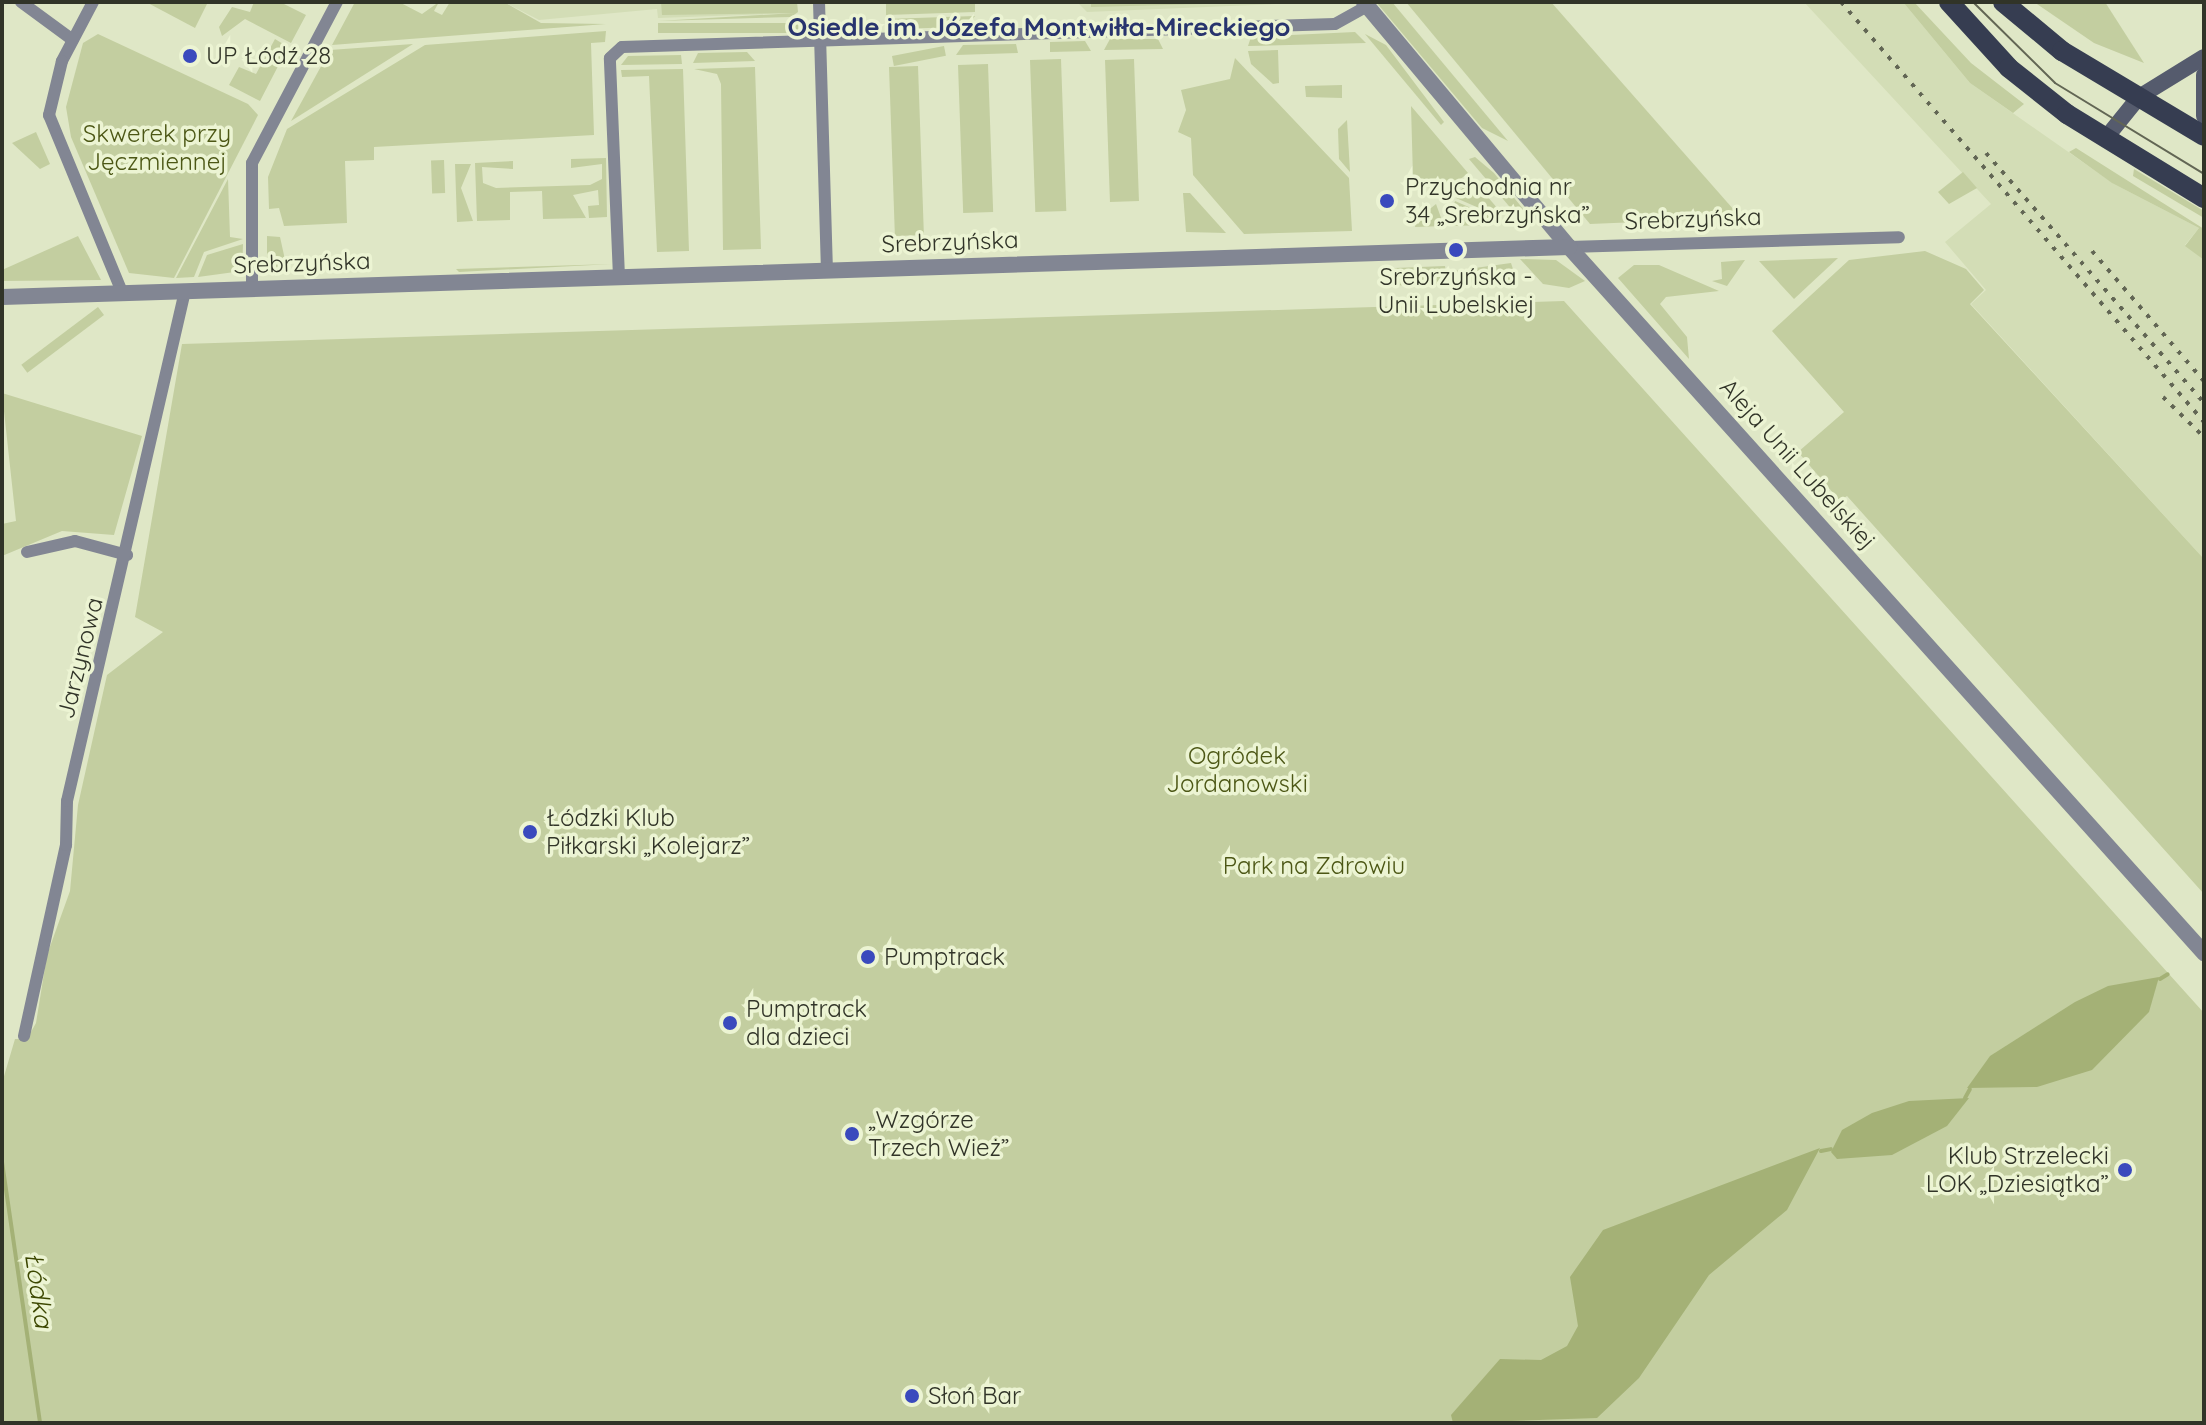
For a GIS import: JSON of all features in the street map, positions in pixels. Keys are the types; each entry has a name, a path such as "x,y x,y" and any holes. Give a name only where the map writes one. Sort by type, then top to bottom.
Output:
{"main road":[{"path":"1949,2 2009,68 2105,139 2204,198"},
{"path":"2003,2 2049,42 2204,136"},
{"path":"2105,139 2139,97 2204,57"},
{"path":"2204,75 2204,116"}],"street":[{"path":"21,2 73,40"},
{"path":"93,2 53,86 51,126 122,292"},
{"path":"252,289 252,163 337,2"},
{"path":"819,2 827,270"},
{"path":"619,277 616,50 1335,24 1366,4"},
{"name":"Aleja Unii Lubelskiej","path":"1366,4 1569,247 2204,953"},
{"name":"Srebrzyńska","path":"2,297 1899,237"},
{"name":"Jarzynowa","path":"24,1036 66,845 67,801 127,555 185,291"},
{"path":"27,552 75,541 127,555"}],"shaded area":[{"path":"504,2 794,2 795,13 658,18 657,9 539,20"},
{"path":"1077,2 1323,2 1087,12"},
{"path":"1804,2 1903,2 1970,83 2114,184 2199,228 2185,245 2204,260 2204,559 1971,304 1986,290 1945,242 1991,204"},
{"path":"2159,977 2149,1012 2092,1070 2037,1087 1967,1088 1990,1056 2075,1002 2108,986"},
{"path":"1969,1098 1947,1126 1892,1155 1837,1159 1831,1152 1842,1130 1872,1113 1909,1101"},
{"path":"1820,1148 1787,1210 1709,1275 1639,1378 1597,1418 1453,1423 1451,1415 1500,1359 1541,1360 1567,1346 1578,1326 1570,1277 1603,1230"}],"green space":[{"path":"146,2 208,2 195,28"},
{"path":"254,2 280,2 306,15 291,43 245,19 222,36 219,27 232,7 250,12"},
{"path":"355,2 399,2 422,14 439,2 434,11 442,15 450,2 504,2 541,23 606,24 332,45"},
{"path":"661,2 797,2 798,12 791,17 658,21 795,13 662,15"},
{"path":"886,2 975,2 975,12 886,15"},
{"path":"1091,2 1283,2 1091,7"},
{"path":"1376,2 1392,2 1508,141 1482,128"},
{"path":"1406,2 1551,2 1734,210 1732,218 1590,224"},
{"path":"1903,2 1914,2 1971,63 2024,104 2013,113 1970,83"},
{"path":"2034,2 2105,2 2144,63 2094,43"},
{"path":"975,16 967,27 890,29 886,19"},
{"path":"658,23 798,23 798,33 658,33"},
{"path":"606,31 605,42 591,43 594,135 374,147 374,160 345,161 347,223 284,226 279,208 269,209 268,177 287,129 425,45"},
{"path":"1355,32 1366,43 1248,46 1251,37"},
{"name":"Skwerek przy Jęczmiennej","path":"98,34 248,104 258,115 174,278 129,273 71,137 66,107 83,43"},
{"path":"1365,34 1386,45 1444,122 1441,125"},
{"path":"275,39 288,47 260,101 229,85 239,67 256,74"},
{"path":"1110,39 1158,39 1163,49 1104,50"},
{"path":"1085,41 1091,51 1050,52 1050,42"},
{"path":"413,44 291,121 330,50"},
{"path":"1016,44 1018,53 956,55 963,45"},
{"path":"944,46 946,56 894,66 892,56"},
{"path":"1278,50 1279,83 1273,84 1251,64 1248,51"},
{"path":"747,52 755,61 693,63 698,53"},
{"path":"681,55 682,64 621,65 628,56"},
{"path":"1235,58 1349,178 1352,231 1244,234 1193,175 1191,138 1178,132 1186,110 1181,90 1230,79"},
{"path":"1061,59 1066,211 1035,212 1030,60"},
{"path":"1134,59 1139,201 1110,202 1105,60"},
{"path":"988,64 993,212 963,213 958,65"},
{"path":"918,66 924,235 895,236 889,67"},
{"path":"755,67 761,249 723,250 721,84 717,74 694,69"},
{"path":"683,69 689,251 657,252 649,76 622,77 621,70"},
{"path":"1342,85 1342,98 1306,97 1305,86"},
{"path":"1411,106 1468,173 1452,186 1440,180 1434,188 1413,178"},
{"path":"1347,120 1350,172 1339,159 1338,129"},
{"path":"36,132 50,164 40,169 12,143"},
{"path":"2076,148 2204,229 2204,260 2185,246 2199,228 2112,183 2069,152"},
{"path":"1475,157 1494,173 1524,210 1514,212 1469,159"},
{"path":"606,158 607,217 589,218 588,206 599,205 598,190 573,195 586,218 543,219 542,191 510,192 510,220 477,221 475,163 513,161 513,169 482,167 483,183 496,188 590,185 602,179 602,164 571,168 571,159"},
{"path":"431,160 444,160 445,193 432,193"},
{"path":"455,164 471,164 461,188 473,221 457,222"},
{"path":"2134,169 2204,211 2204,218 2133,176"},
{"path":"1963,172 1977,188 1949,204 1938,192"},
{"path":"1470,176 1498,209 1495,215 1456,198"},
{"path":"228,179 230,237 243,239 204,252 194,277 176,278"},
{"path":"1183,193 1190,193 1226,233 1186,232"},
{"path":"1455,201 1494,218 1491,225 1448,226"},
{"path":"1436,204 1444,226 1415,227 1416,220"},
{"path":"78,236 101,280 2,281 2,270"},
{"path":"267,236 280,237 287,269 267,269"},
{"path":"243,244 242,271 198,277 207,255"},
{"path":"1925,251 1966,269 1984,290 1970,304 2204,559 2204,894 1847,496 1840,501 1798,452 1844,412 1772,331 1849,260"},
{"path":"1838,258 1794,299 1759,261"},
{"path":"1520,259 1556,260 1585,281 1569,288 1543,284"},
{"path":"1745,260 1727,286 1712,281 1722,279 1721,262"},
{"path":"1511,263 1517,281 1382,286 1382,275 1395,268 1445,266 1446,272"},
{"path":"612,264 459,272 456,269"},
{"path":"1634,265 1659,265 1719,291 1666,297 1660,304 1687,337 1689,359 1618,278"},
{"name":"Park na Zdrowiu","path":"1564,301 2204,1013 2204,1423 2,1423 2,1083 15,1039 27,1039 36,1023 47,955 70,891 78,805 107,675 163,632 135,617 182,344"},
{"path":"98,307 104,315 27,373 21,365"},
{"path":"2,393 142,436 114,535 62,531 2,556 2,524 16,521"}],"waterway":[{"path":"2160,979 2168,974"},
{"path":"1965,1098 1970,1089"},
{"path":"1821,1151 1831,1149"},
{"name":"Łódka","path":"2,1162 40,1423"}],"tram line":[{"path":"1973,2 2055,83 2204,174"}],"railway":[{"path":"1841,2 2204,422"},
{"path":"1986,153 2204,403"},
{"path":"2092,251 2204,381"},
{"path":"2163,397 2204,437"}],"place":[{"name":"UP Łódź 28","path":"190,56"},
{"name":"Przychodnia nr 34 „Srebrzyńska”","path":"1387,201"},
{"name":"Srebrzyńska - Unii Lubelskiej","path":"1456,250"},
{"name":"Łódzki Klub Piłkarski „Kolejarz”","path":"530,832"},
{"name":"Pumptrack","path":"868,957"},
{"name":"Pumptrack dla dzieci","path":"730,1023"},
{"name":"„Wzgórze Trzech Wież”","path":"852,1134"},
{"name":"Klub Strzelecki LOK „Dziesiątka”","path":"2125,1170"},
{"name":"Słoń Bar","path":"912,1396"}],"district":[{"name":"Osiedle im. Józefa Montwiłła-Mireckiego","path":"1039,27"}],"park label":[{"name":"Ogródek Jordanowski","path":"1237,770"}]}
